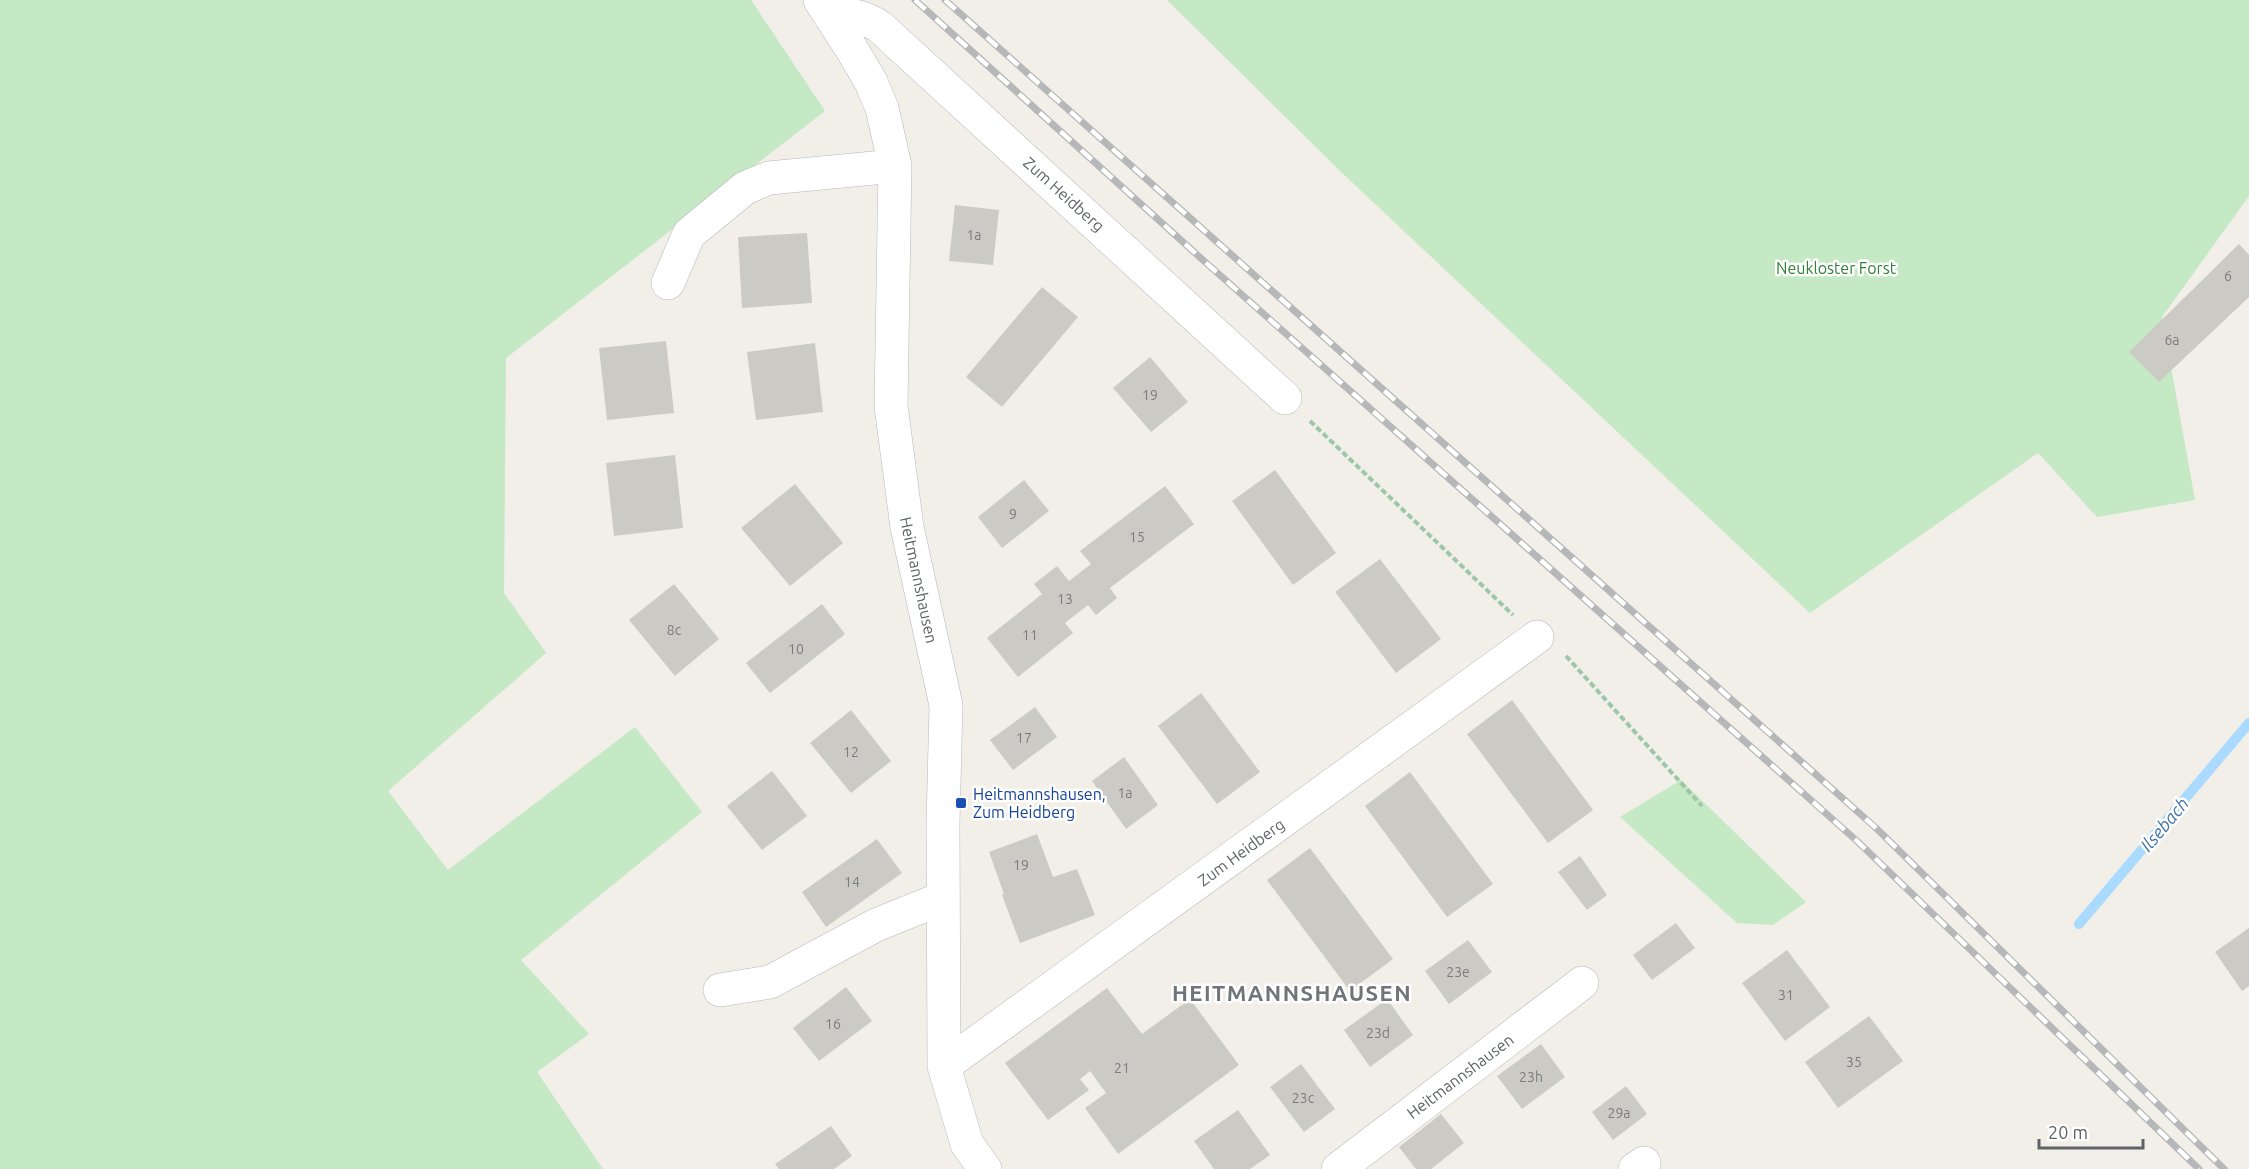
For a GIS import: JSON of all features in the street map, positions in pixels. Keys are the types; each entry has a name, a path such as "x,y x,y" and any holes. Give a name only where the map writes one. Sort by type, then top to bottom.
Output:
{"street":[{"name":"Heitmannshausen","path":"825,8 871,82 882,108 895,166 891,406 907,527 946,705 943,898 944,1066 968,1144 985,1169"},
{"name":"Zum Heidberg","path":"825,8 856,15 880,27 1285,398"},
{"path":"668,283 689,234 745,188 769,178 895,166"},
{"name":"Zum Heidberg","path":"944,1066 1537,638"},
{"path":"720,990 770,982 876,925 943,898"},
{"name":"Heitmannshausen","path":"1338,1169 1582,983"}],"path":[{"path":"1285,398 1537,638 1566,656 1702,806"}],"green space":[{"path":"0,0 751,0 825,111 506,358 504,593 546,653 388,791 448,870 635,727 702,812 521,960 589,1034 537,1072 603,1169 0,1169"},
{"name":"Neukloster Forst","path":"1167,0 2249,0 2249,196 2162,317 2195,500 2097,517 2038,453 1810,613 1340,171"},
{"path":"1681,780 1806,902 1773,925 1737,923 1620,817"}],"building":[{"path":"955,205 999,210 993,265 949,261"},
{"path":"807,233 812,303 742,308 738,237"},
{"path":"2239,244 2249,255 2249,297 2159,382 2129,352"},
{"path":"1042,287 1078,317 1002,407 966,377"},
{"path":"666,341 674,413 607,420 599,348"},
{"path":"815,343 823,412 756,420 747,352"},
{"path":"1150,357 1188,402 1151,432 1113,388"},
{"path":"675,455 683,528 614,536 606,463"},
{"path":"1275,470 1336,553 1293,585 1232,501"},
{"path":"1024,480 1049,511 1002,548 978,517"},
{"path":"795,484 843,543 790,586 741,528"},
{"path":"1165,486 1194,524 1110,588 1117,598 1096,615 1088,605 1065,623 1073,633 1018,677 987,638 1042,594 1034,584 1057,566 1069,581 1091,564 1080,551"},
{"path":"1380,559 1441,639 1396,673 1335,592"},
{"path":"674,584 719,639 675,676 629,620"},
{"path":"822,604 845,634 770,693 746,663"},
{"path":"1201,693 1260,772 1217,804 1158,726"},
{"path":"1512,700 1593,810 1548,843 1467,734"},
{"path":"1035,707 1057,737 1013,770 990,740"},
{"path":"851,710 891,761 851,793 810,743"},
{"path":"1124,757 1158,805 1126,829 1092,781"},
{"path":"772,771 807,816 762,850 727,806"},
{"path":"1410,772 1493,884 1447,917 1365,806"},
{"path":"1037,834 1053,877 1077,869 1095,915 1020,943 989,852"},
{"path":"877,839 902,873 826,927 802,892"},
{"path":"1310,848 1393,959 1350,991 1267,880"},
{"path":"1580,856 1607,895 1587,910 1558,872"},
{"path":"1676,923 1695,948 1652,980 1633,955"},
{"path":"2249,928 2249,986 2242,991 2215,952"},
{"path":"1468,940 1492,972 1449,1004 1425,971"},
{"path":"1787,950 1830,1007 1785,1041 1742,983"},
{"path":"846,987 872,1021 819,1061 793,1028"},
{"path":"1107,988 1142,1034 1190,999 1239,1065 1118,1154 1085,1108 1106,1093 1090,1071 1080,1079 1089,1090 1048,1120 1005,1063"},
{"path":"1387,999 1413,1035 1370,1067 1344,1030"},
{"path":"1869,1016 1903,1061 1838,1108 1805,1062"},
{"path":"1541,1044 1565,1077 1522,1109 1497,1076"},
{"path":"1301,1064 1335,1109 1304,1132 1270,1087"},
{"path":"1626,1086 1647,1114 1613,1140 1592,1112"},
{"path":"1238,1110 1270,1155 1250,1169 1214,1169 1194,1141"},
{"path":"1441,1114 1464,1143 1431,1169 1416,1169 1399,1147"},
{"path":"831,1126 852,1156 834,1169 779,1169 775,1164"}],"waterway":[{"name":"Ilsebach","path":"2079,924 2249,723"}],"railway":[{"path":"915,0 1204,261 1857,841 2199,1169"},
{"path":"945,0 1876,828 2224,1169"}],"place":[{"name":"Heitmannshausen, Zum Heidberg","path":"961,803"}],"district":[{"name":"HEITMANNSHAUSEN","path":"1292,992"}]}
